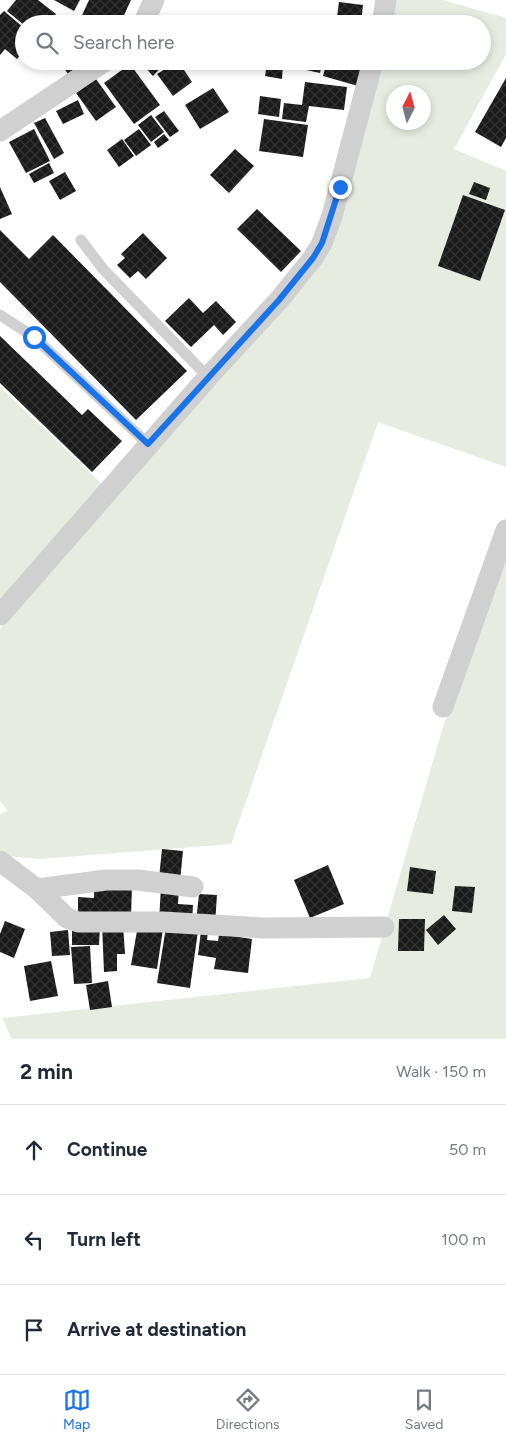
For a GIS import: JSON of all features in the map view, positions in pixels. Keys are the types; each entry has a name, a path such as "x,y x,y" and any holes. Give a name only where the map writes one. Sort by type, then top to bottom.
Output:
{"street":[{"path":"147,15 154,0"},
{"path":"384,15 386,0"},
{"path":"0,130 90,70"},
{"path":"0,615 148,444 279,300 322,243 332,216 371,70"},
{"path":"443,707 506,530"},
{"path":"0,862 37,889 67,918 78,922 163,922 263,928 384,927"},
{"path":"37,889 106,880 138,880 192,887"}],"lane":[{"path":"81,240 103,270 208,377"},
{"path":"0,315 34,337 148,444"}],"shaded area":[{"path":"395,0 442,0 506,18 506,54 454,149 506,171 506,467 378,422 231,844 39,859 6,856 0,850 0,815 7,810 0,801 0,629 224,373 323,254 377,70 491,70 491,15 391,15"},
{"path":"0,387 102,484 0,606"},
{"path":"506,551 506,1039 12,1039 2,1018 370,978 442,730"}],"building":[{"path":"16,0 38,0 56,14 15,15 15,18 7,11"},
{"path":"54,0 80,0 74,11"},
{"path":"89,0 131,0 124,15 82,15"},
{"path":"339,2 363,5 362,15 337,15"},
{"path":"4,11 15,20 15,57 5,49 0,55 0,15"},
{"path":"65,70 77,70 69,76"},
{"path":"122,70 134,70 160,105 134,124 104,83"},
{"path":"148,70 159,70 153,76"},
{"path":"163,70 184,70 192,82 173,96 157,74"},
{"path":"266,70 283,70 282,79 265,76"},
{"path":"306,70 321,70 320,73"},
{"path":"325,70 362,70 358,86 323,76"},
{"path":"506,78 506,138 501,147 475,132"},
{"path":"96,79 116,107 96,121 76,93"},
{"path":"305,82 347,87 344,110 309,106 306,122 282,119 284,103 302,105"},
{"path":"213,88 229,112 200,129 185,105"},
{"path":"260,96 281,99 279,117 258,114"},
{"path":"78,100 84,114 63,124 56,111"},
{"path":"164,111 179,131 170,137 155,117"},
{"path":"151,115 164,132 151,142 138,125"},
{"path":"45,118 64,153 54,159 34,123"},
{"path":"264,119 308,125 303,157 259,151"},
{"path":"34,129 50,161 26,173 9,142"},
{"path":"139,129 151,145 136,156 124,140"},
{"path":"164,134 169,140 158,148 154,142"},
{"path":"122,139 134,156 119,167 107,150"},
{"path":"235,149 254,166 229,193 210,175"},
{"path":"49,163 54,173 34,183 29,174"},
{"path":"65,172 76,191 60,200 49,181"},
{"path":"474,182 490,188 486,200 469,194"},
{"path":"0,187 12,214 0,219"},
{"path":"463,195 505,210 480,281 438,266"},
{"path":"257,209 301,251 281,272 237,229"},
{"path":"0,230 29,259 53,235 187,371 136,420 0,282"},
{"path":"143,233 167,258 146,279 138,271 130,278 117,265 125,258 121,254"},
{"path":"189,298 203,313 216,301 236,322 223,335 214,325 191,347 165,321"},
{"path":"0,336 82,415 88,409 122,441 92,472 0,383"},
{"path":"162,849 183,851 180,881 159,878"},
{"path":"328,865 344,904 310,918 294,880"},
{"path":"410,867 436,871 433,894 407,891"},
{"path":"94,884 132,885 131,918 78,917 78,897 94,898"},
{"path":"455,886 475,887 472,913 452,911"},
{"path":"161,887 179,888 178,904 193,905 192,922 159,920"},
{"path":"199,894 217,895 215,924 196,922"},
{"path":"444,915 456,929 438,945 426,930"},
{"path":"399,919 425,919 424,951 398,951"},
{"path":"5,921 25,929 14,958 0,952 0,934"},
{"path":"123,924 125,954 117,954 117,971 104,972 102,925"},
{"path":"72,925 100,926 99,945 72,945"},
{"path":"138,925 163,929 157,969 131,965"},
{"path":"166,927 198,931 190,988 157,983"},
{"path":"68,930 70,955 52,956 50,932"},
{"path":"201,931 208,932 207,940 218,941 219,934 252,939 248,973 214,969 216,958 198,955"},
{"path":"90,946 92,983 74,984 71,947"},
{"path":"51,961 58,996 30,1001 24,966"},
{"path":"108,981 112,1007 90,1010 86,985"}],"route":[{"path":"34,337 148,444 279,300 313,258 322,243 340,187"}]}
